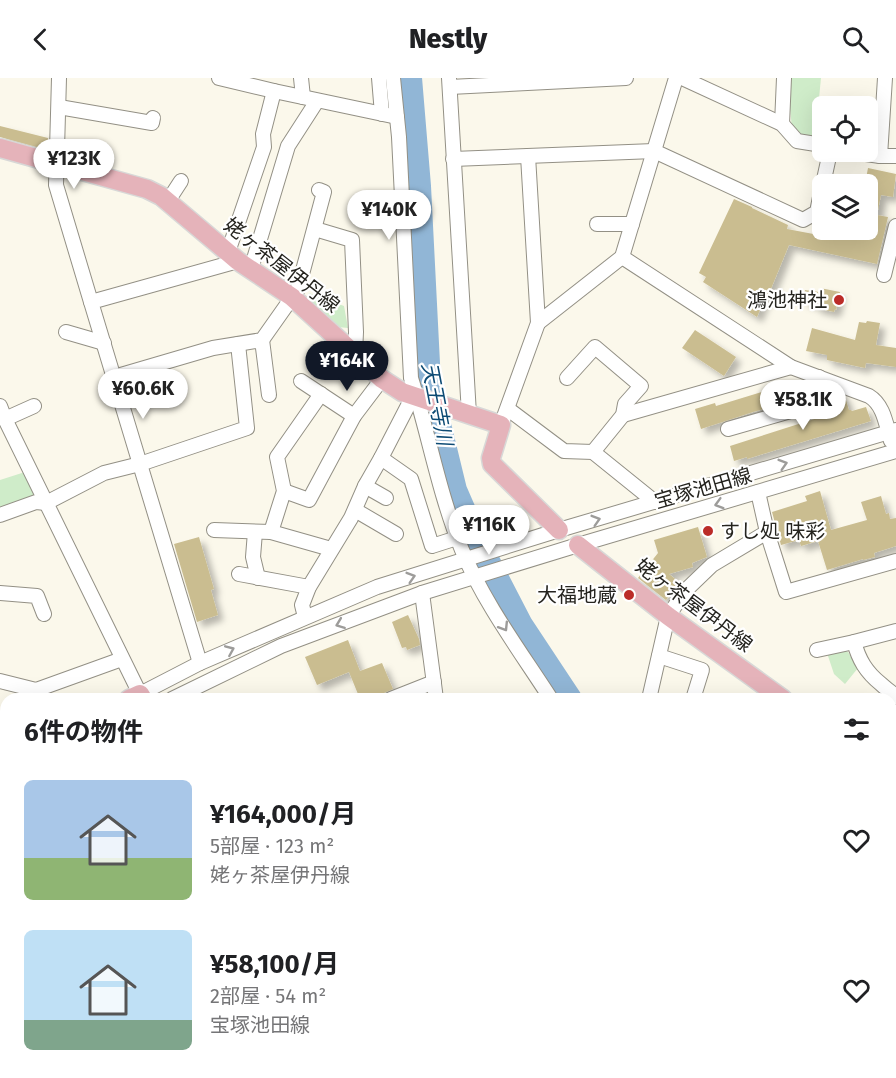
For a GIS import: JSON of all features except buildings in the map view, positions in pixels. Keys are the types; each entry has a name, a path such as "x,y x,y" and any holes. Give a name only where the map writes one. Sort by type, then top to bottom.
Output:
{"main road":[{"name":"姥ヶ茶屋伊丹線","path":"0,148 57,162 147,189 168,201 239,261 292,297 382,379 402,392 469,414 505,417"},
{"path":"505,417 490,458 492,464 560,531"},
{"name":"姥ヶ茶屋伊丹線","path":"578,545 668,616 775,693"}],"street":[{"path":"59,78 56,185 200,663"},
{"path":"219,78 397,117"},
{"path":"301,78 303,98"},
{"path":"379,78 382,114"},
{"path":"393,78 407,271 411,378 438,478 458,538 507,631 547,693"},
{"path":"469,414 450,82 626,78"},
{"path":"538,323 622,257 676,78"},
{"path":"682,78 782,124 797,141 812,143"},
{"path":"782,124 784,78"},
{"path":"885,78 880,156 896,156"},
{"path":"239,261 264,147 263,134 274,91"},
{"path":"239,261 288,146 317,101"},
{"path":"58,107 152,123"},
{"path":"453,159 654,151 803,220 812,215"},
{"path":"528,156 538,323 505,417 564,451 593,452 655,502"},
{"path":"168,201 181,182"},
{"path":"269,396 262,340 298,288 324,192"},
{"path":"597,224 632,224"},
{"path":"884,275 896,226"},
{"path":"315,229 352,240 357,333 355,354"},
{"path":"622,257 791,367 875,400 881,407 892,431 896,452"},
{"path":"91,302 239,261"},
{"path":"66,332 104,344"},
{"path":"114,377 213,348 262,340"},
{"path":"0,515 36,502 46,502 104,473 140,464 247,428 238,344"},
{"path":"567,378 595,347 641,386 625,404 623,415 593,452"},
{"path":"623,415 791,367"},
{"path":"728,429 822,402 817,384 819,377"},
{"path":"284,491 309,500 354,416 382,379"},
{"path":"301,381 354,416"},
{"path":"271,532 284,491 277,457 321,394"},
{"path":"305,617 302,605 309,586 355,510 381,458 418,398"},
{"path":"34,406 2,413 122,659 135,693"},
{"path":"144,693 200,663 377,587 892,431"},
{"name":"宝塚池田線","path":"184,693 281,646 422,593 896,452"},
{"path":"381,458 411,479 438,478"},
{"path":"411,479 432,546 458,538"},
{"path":"365,486 386,498"},
{"path":"758,492 767,532 786,592 896,561"},
{"path":"355,510 396,534"},
{"path":"214,530 271,532 331,549"},
{"path":"255,532 253,557 258,578"},
{"path":"653,693 668,616 686,590 712,566 767,532"},
{"path":"239,574 309,586"},
{"path":"0,593 37,596 44,614"},
{"path":"422,593 435,693"},
{"path":"817,650 896,631"},
{"path":"854,642 865,670 894,693"},
{"path":"695,693 707,653 714,649"},
{"path":"659,656 702,670"},
{"path":"0,681 36,690 122,659"},
{"path":"406,693 434,682"}],"green space":[{"path":"791,78 821,78 819,96 812,96 812,139 799,137 792,129"},
{"path":"309,293 344,306 348,328 338,327 306,301"},
{"path":"25,472 36,493 33,498 0,510 0,480"},
{"path":"843,650 848,652 858,668 845,684 834,674 827,653"}],"waterway":[{"name":"天王寺川","path":"410,78 419,186 429,383 455,490 475,536 521,625 566,693"}],"place":[{"name":"鴻池神社","path":"839,300"},
{"name":"すし処 味彩","path":"708,531"},
{"name":"大福地蔵","path":"629,595"}]}
